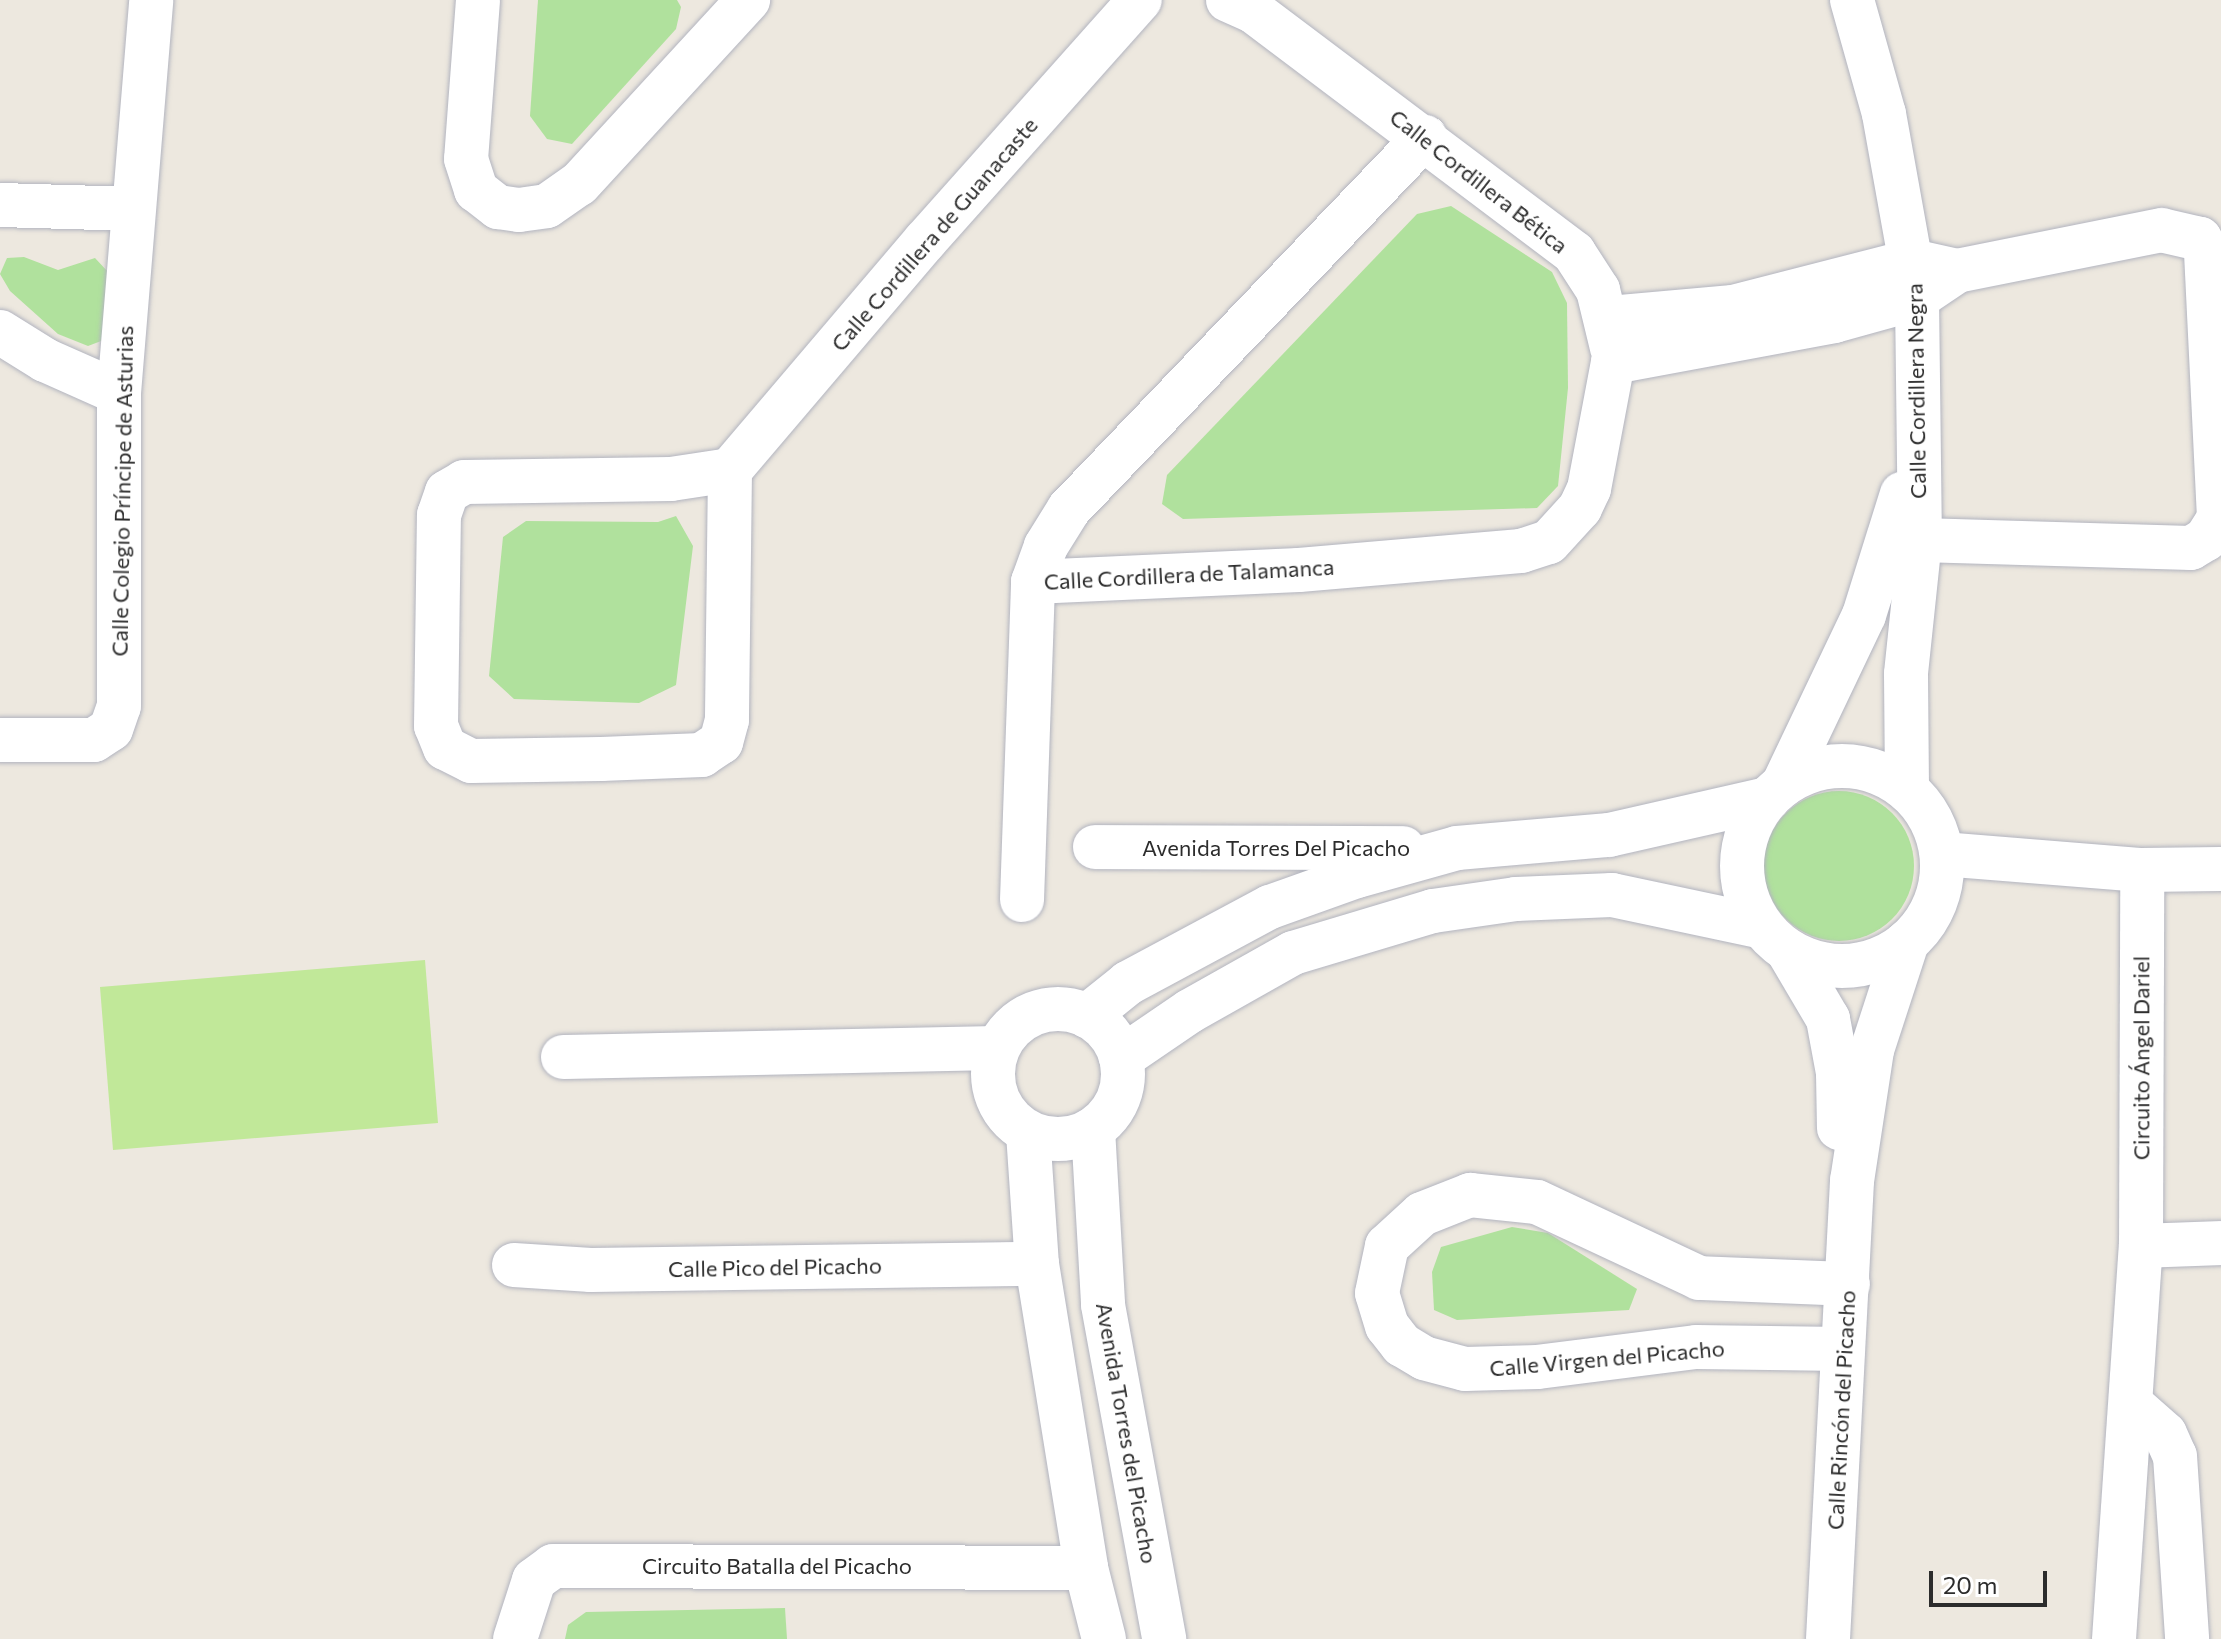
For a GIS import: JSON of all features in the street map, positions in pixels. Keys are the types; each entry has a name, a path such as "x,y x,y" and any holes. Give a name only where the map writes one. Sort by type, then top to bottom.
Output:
{"street":[{"name":"Calle Colegio Príncipe de Asturias","path":"2,738 94,740 111,729 116,718 119,393 151,0"},
{"path":"478,0 466,159 476,190 498,207 519,210 547,206 579,184 748,0"},
{"name":"Calle Cordillera de Guanacaste","path":"730,470 925,241 1140,0"},
{"name":"Calle Cordillera Bética","path":"1228,0 1253,11 1425,137 1574,253 1609,318"},
{"name":"Calle Cordillera Negra","path":"1852,0 1884,114 1914,279 1920,540 1906,674 1907,789"},
{"name":"Calle Cordillera de Talamanca","path":"1022,900 1033,582 1046,546 1069,509 1425,137"},
{"path":"0,205 133,209"},
{"path":"1609,318 1733,307 1914,279 2162,230 2200,239 2206,250 2219,518 2206,539 2191,548 1920,540"},
{"path":"1613,362 1834,321 1914,279"},
{"name":"Calle Cordillera de Talamanca","path":"1033,582 1315,569 1521,551 1549,542 1580,508 1589,489 1613,362 1609,318"},
{"path":"0,332 45,360 119,393"},
{"path":"1852,1181 1838,1127 1838,1073 1828,1019 1775,939 1742,876 1752,822 1775,792 1877,581 1918,430"},
{"path":"730,470 727,720 721,742 702,755 601,759 471,761 445,748 436,726 439,515 447,492 464,482 671,479 730,470"},
{"path":"1121,1058 1190,1011 1293,953 1433,911 1516,899 1612,895 1775,939 1807,960 1849,966 1870,963 1907,942 1928,917 1940,887 1942,854 1930,819 1907,789 1878,772 1846,766 1813,770 1775,792"},
{"name":"Avenida Torres del Picacho","path":"1087,1016 1128,983 1270,907 1457,848 1609,835 1775,792"},
{"name":"Avenida Torres Del Picacho","path":"1095,847 1457,848"},
{"path":"1942,854 2142,870 2221,869"},
{"name":"Circuito Ángel Dariel","path":"2114,1639 2141,1246 2142,870"},
{"path":"1852,1181 1872,1050 1907,942"},
{"path":"1059,1009 1087,1016 1109,1033 1121,1058 1118,1098 1093,1129 1061,1140 1028,1133 1006,1114 994,1090 998,1048 1029,1015 1059,1009"},
{"path":"563,1057 998,1048"},
{"name":"Avenida Torres del Picacho","path":"1093,1129 1103,1305 1164,1639"},
{"path":"1028,1133 1037,1264 1086,1568 1104,1639"},
{"name":"Calle Rincón del Picacho","path":"1828,1639 1852,1181"},
{"name":"Calle Virgen del Picacho","path":"1843,1349 1696,1347 1538,1367 1465,1369 1424,1358 1402,1345 1387,1326 1377,1293 1387,1246 1422,1214 1470,1195 1537,1202 1699,1278 1848,1284"},
{"path":"2141,1246 2221,1243"},
{"name":"Calle Pico del Picacho","path":"514,1265 591,1270 1037,1264"},
{"path":"1696,1347 1699,1278"},
{"path":"2131,1404 2165,1434 2175,1456 2187,1639"},
{"name":"Circuito Batalla del Picacho","path":"515,1639 534,1580 553,1566 1086,1568"}],"green space":[{"path":"538,0 677,0 681,7 676,29 572,144 547,139 530,116"},
{"path":"1451,206 1552,272 1567,303 1568,388 1558,486 1537,508 1183,519 1162,504 1167,475 1417,214"},
{"path":"24,257 58,270 95,258 109,273 109,338 88,346 58,334 10,291 0,274 7,258"},
{"path":"676,516 693,546 676,685 639,703 514,699 489,676 503,537 526,521 658,522"},
{"path":"1839,791 1868,797 1892,813 1908,837 1914,866 1908,895 1892,919 1868,935 1839,941 1810,935 1786,919 1770,895 1764,866 1770,837 1786,813 1810,797"},
{"path":"425,960 438,1123 113,1150 100,987"},
{"path":"1512,1227 1548,1233 1637,1289 1629,1310 1457,1320 1434,1310 1432,1272 1441,1247"},
{"path":"785,1608 787,1639 565,1639 568,1625 586,1612"}]}
